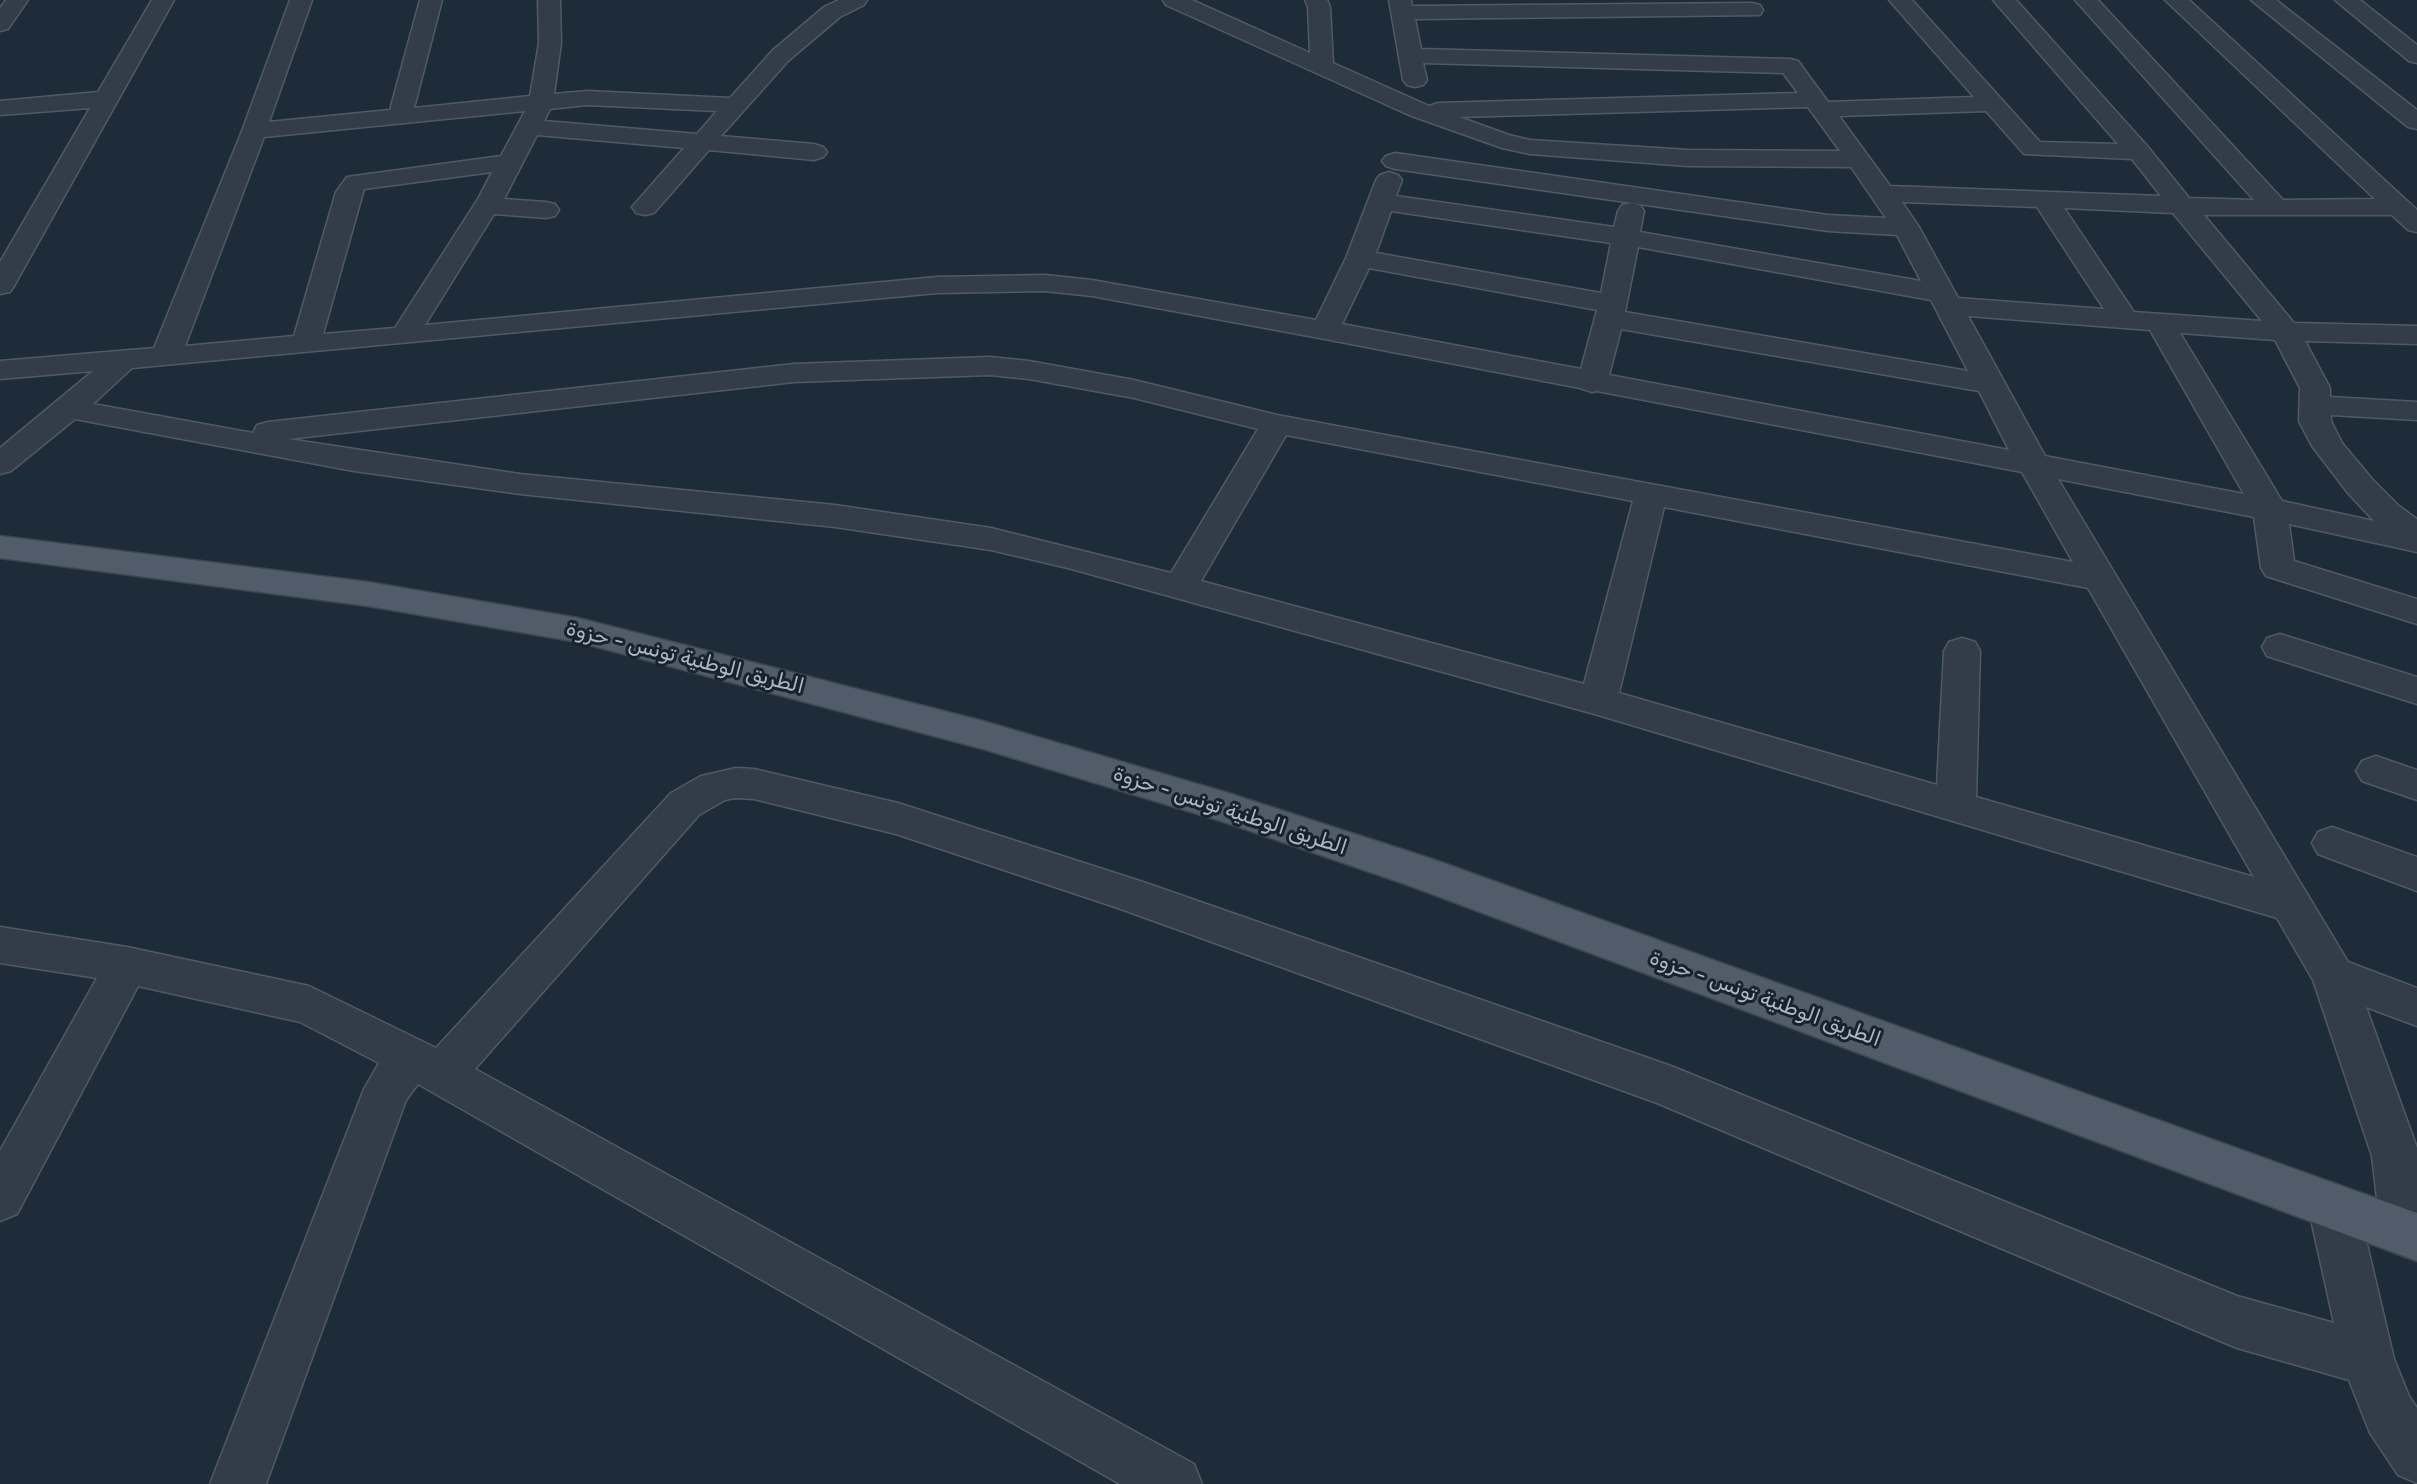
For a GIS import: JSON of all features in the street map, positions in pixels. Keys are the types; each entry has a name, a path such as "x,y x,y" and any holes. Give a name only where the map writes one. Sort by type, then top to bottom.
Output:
{"main road":[{"name":"الطريق الوطنية تونس - حزوة","path":"0,547 368,594 578,630 983,735 1228,808 1420,872 2412,1235"}],"street":[{"path":"0,24 17,0"},
{"path":"0,286 163,0"},
{"path":"166,356 254,131 301,0"},
{"path":"400,117 431,0"},
{"path":"404,336 486,206 541,103 550,43 549,0"},
{"path":"645,207 780,56 832,12 856,0"},
{"path":"1174,0 1418,110 1502,141 1530,147 1688,158 1858,159"},
{"path":"1316,0 1319,6 1322,67"},
{"path":"1900,0 2033,149 2139,152"},
{"path":"2004,0 2139,152 2286,332 2315,388 2315,421 2336,456 2387,514 2417,535"},
{"path":"2086,0 2275,207"},
{"path":"2176,0 2409,216"},
{"path":"2262,0 2417,122"},
{"path":"2346,0 2417,56"},
{"path":"1325,330 1360,258 1395,161 1418,110 1412,56 1401,6 1749,5 1906,227 2033,464 2333,975 2406,1160 2412,1235"},
{"path":"1412,56 1790,66"},
{"path":"254,131 587,98 734,105"},
{"path":"0,108 106,99"},
{"path":"1418,110 1992,104"},
{"path":"529,127 814,152"},
{"path":"1395,161 1634,193 1828,223 1906,227"},
{"path":"306,344 349,192 356,182 511,162"},
{"path":"1592,383 1612,311 1634,193"},
{"path":"1885,194 2275,207 2409,216"},
{"path":"2045,200 2125,320"},
{"path":"1381,202 1625,237 1945,300 2160,323 2286,332 2417,335"},
{"path":"486,206 546,210"},
{"path":"1360,258 1612,311 1990,384"},
{"path":"0,370 404,336 937,285 1045,283 1092,288 1325,330 1592,383 2270,509 2417,541"},
{"path":"2160,323 2270,509 2277,566 2281,570 2417,612"},
{"path":"0,464 69,409 123,360"},
{"path":"226,437 794,373 960,365 1029,370 1133,389 1277,424 2101,579"},
{"path":"2315,405 2417,411"},
{"path":"69,409 354,460 520,484 835,516 991,539 1069,557 1598,701 2294,906"},
{"path":"1179,588 1277,424"},
{"path":"1598,701 1651,494"},
{"path":"2280,647 2417,691"},
{"path":"1956,806 1962,651"},
{"path":"2376,771 2417,785"},
{"path":"237,1484 387,1089 426,1065 685,804 715,787 736,783 754,784 898,819 1131,895 1645,1077 2237,1322 2368,1359"},
{"path":"2332,843 2417,874"},
{"path":"0,945 127,965 309,1005 426,1065 1174,1484"},
{"path":"0,1198 127,965"},
{"path":"2333,975 2417,1007"},
{"path":"2333,1206 2368,1359 2389,1414 2417,1456"}]}
